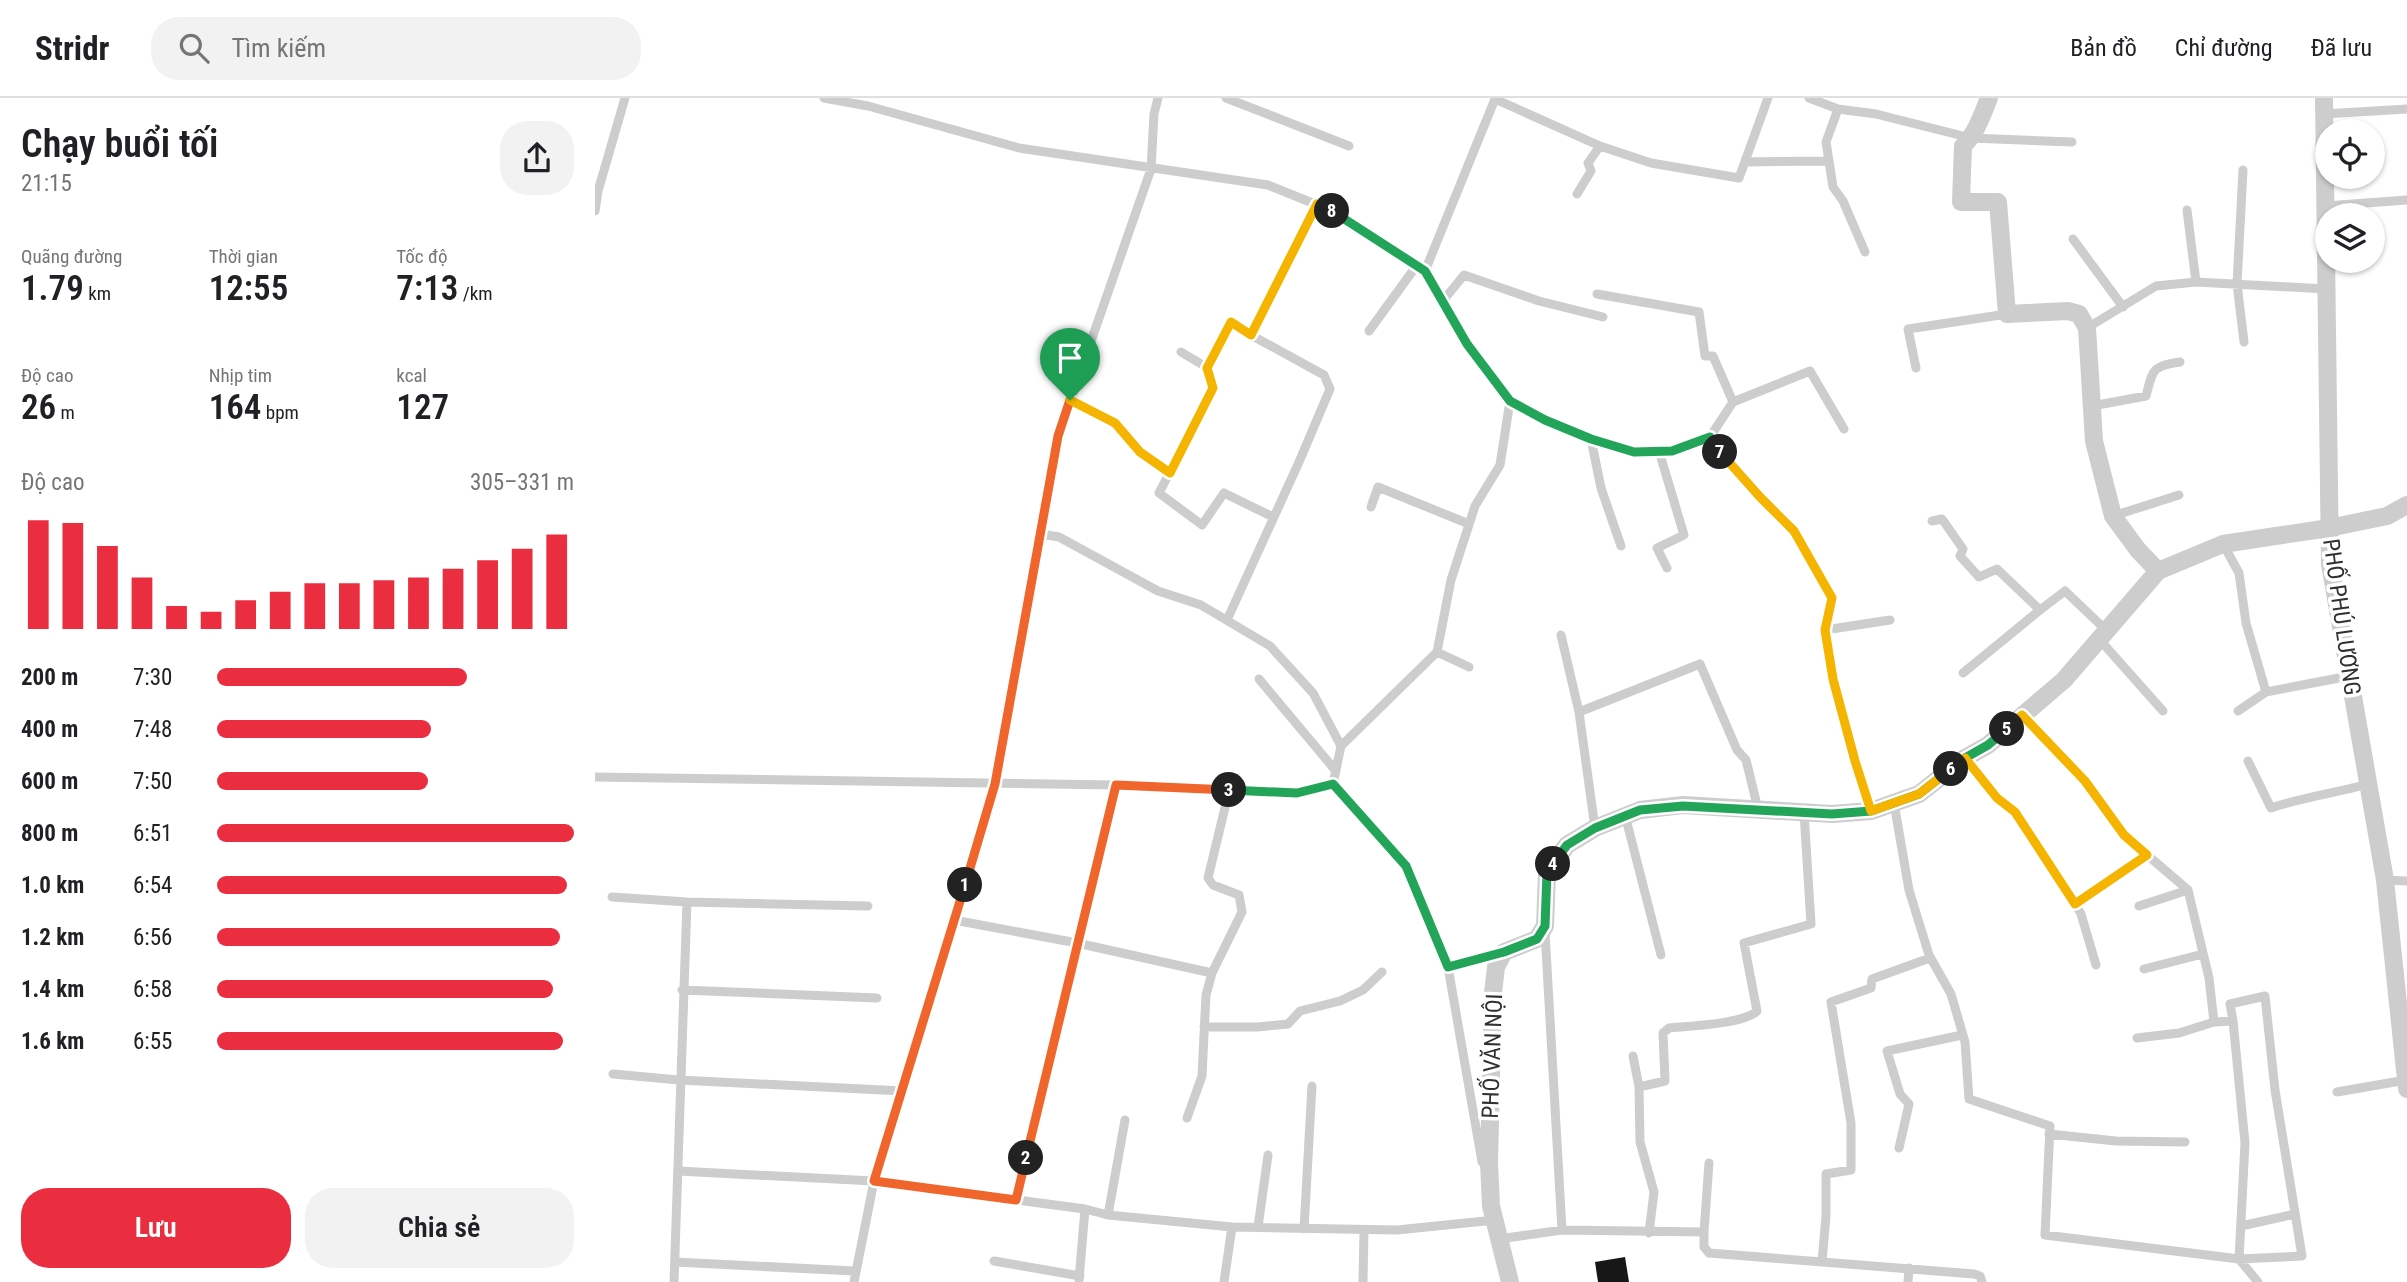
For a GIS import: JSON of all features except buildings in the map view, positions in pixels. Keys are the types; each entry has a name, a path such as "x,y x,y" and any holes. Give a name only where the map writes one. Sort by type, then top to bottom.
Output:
{"street":[{"path":"1989,98 1971,138 1963,146 1961,202 1998,202 2007,314 2068,311 2080,314 2087,328 2094,442 2113,516 2138,550 2158,570"},
{"name":"PHỐ PHÚ LƯƠNG","path":"2324,106 2325,203"},
{"name":"PHỐ PHÚ LƯƠNG","path":"2326,273 2330,564 2401,967 2407,1085"},
{"path":"1504,952 1537,939 1545,926 1547,873 1567,845 1595,828 1640,810 1683,806 1832,814 1871,811 1919,794 1965,758 1988,745 2064,680 2158,570 2223,544 2387,516 2407,505"},
{"name":"PHỐ VĂN NỘI","path":"1504,952 1496,967 1493,993 1489,1163 1493,1213 1510,1282"}],"lane":[{"path":"595,211 598,191 625,98"},
{"path":"824,98 868,106 1019,148 1268,185 1317,204 1421,268 1467,344 1510,401 1545,420 1591,439 1634,452 1672,451 1710,437 1733,402 1810,371 1844,429"},
{"path":"853,1282 874,1181 995,784 1058,436 1151,169 1154,114 1158,98"},
{"path":"1226,98 1349,146"},
{"path":"1369,331 1421,268 1494,98 1600,146 1651,163 1739,178 1769,98"},
{"path":"1809,98 1839,109 1876,114 1971,138 2072,142"},
{"path":"2324,106 2407,109"},
{"path":"1839,109 1826,142 1833,187 1843,201 1865,252"},
{"path":"1577,194 1591,171 1588,163 1600,146"},
{"path":"1745,162 1829,161"},
{"path":"2243,170 2237,284 2244,342"},
{"path":"2366,203 2407,200"},
{"path":"1251,335 1317,204"},
{"path":"2187,210 2196,282"},
{"path":"2073,239 2123,307"},
{"path":"1441,302 1464,275 1539,302 1603,317"},
{"path":"2087,328 2156,286 2196,282 2326,289"},
{"path":"1597,294 1699,312 1705,356 1713,356 1733,402"},
{"path":"1916,369 1908,328 2007,314"},
{"path":"1207,368 1231,322 1324,375 1330,389 1227,620"},
{"path":"1181,352 1207,368 1213,388 1159,494 1202,525 1224,493 1273,517"},
{"path":"2091,406 2131,401 2146,396 2152,373 2162,364 2180,362"},
{"path":"1070,400 1115,423 1140,452 1170,473"},
{"path":"1333,784 1341,746 1437,652 1451,580 1475,506 1500,465 1510,401"},
{"path":"1710,437 1760,497 1794,531 1832,598 1825,630 1833,679 1871,811"},
{"path":"1591,439 1601,488 1621,546"},
{"path":"1659,451 1684,535 1657,548 1667,568"},
{"path":"1371,507 1378,487 1469,524"},
{"path":"2113,516 2179,495"},
{"path":"1932,521 1942,519 1963,549 1960,556 1979,577 1997,569 2040,610"},
{"path":"1041,534 1059,537 1157,591 1201,605 1270,646 1313,693 1341,746"},
{"path":"2223,544 2239,573 2246,623 2266,692"},
{"path":"1963,673 2065,591 2163,711"},
{"path":"1825,630 1890,620"},
{"path":"1561,635 1579,712 1595,828"},
{"path":"1437,652 1469,667"},
{"path":"1579,712 1700,664 1737,750 1746,760 1758,809"},
{"path":"2238,711 2266,692 2349,676"},
{"path":"1259,679 1336,771"},
{"path":"2022,715 2085,781 2124,835 2188,890 2209,978 2214,1022"},
{"path":"1965,758 1997,798 2015,812 2075,904 2081,914 2096,965"},
{"path":"2248,761 2271,808 2368,784"},
{"path":"595,778 1116,785 1297,793 1333,784"},
{"path":"678,1171 874,1181 1085,1209 1108,1215 1232,1227 1397,1230 1493,1213 1448,967 1406,866 1333,784"},
{"path":"1016,1200 1116,785"},
{"path":"1187,1118 1202,1076 1206,995 1212,973 1243,912 1239,895 1213,886 1208,878 1229,790"},
{"path":"1894,803 1909,890 1930,958 1951,994 1965,1042 1969,1099 2050,1126 2045,1235 2239,1259 2302,1256 2275,1090 2266,996 2230,1004 2245,1143 2239,1259 2258,1282"},
{"path":"1639,1087 1665,1081 1663,1032 1669,1028 1729,1021 1753,1015 1757,1011 1744,943 1811,924 1804,812"},
{"path":"1625,815 1661,955"},
{"path":"2075,904 2147,855"},
{"path":"2385,880 2407,881"},
{"path":"2139,906 2188,890"},
{"path":"612,897 687,902 868,906"},
{"path":"674,1282 687,902"},
{"path":"954,920 1077,943 1212,973"},
{"path":"1545,926 1562,1230"},
{"path":"1448,967 1504,952"},
{"path":"2144,969 2203,954"},
{"path":"1822,1262 1826,1174 1851,1170 1851,1123 1832,1002 1871,988 1872,979 1930,958"},
{"path":"1204,1027 1288,1024 1300,1011 1340,1001 1363,990 1382,972"},
{"path":"682,990 877,998"},
{"path":"2137,1038 2179,1033 2214,1022 2233,1021"},
{"path":"1899,1148 1909,1104 1901,1094 1887,1051 1962,1035"},
{"path":"1633,1056 1639,1087 1640,1142 1654,1192 1649,1233"},
{"path":"613,1074 679,1080 903,1091"},
{"path":"2337,1092 2407,1085"},
{"path":"1304,1229 1312,1086"},
{"path":"1108,1215 1125,1120"},
{"path":"2049,1134 2116,1141 2185,1142"},
{"path":"1258,1227 1268,1154"},
{"path":"1709,1163 1704,1247 1710,1253 1974,1274 1980,1276 1982,1282"},
{"path":"994,1261 1079,1279 1085,1209"},
{"path":"2241,1226 2295,1214"},
{"path":"1224,1282 1232,1227"},
{"path":"1363,1282 1364,1230"},
{"path":"1499,1239 1562,1230 1704,1232"},
{"path":"675,1262 854,1272"},
{"path":"1908,1282 1909,1268"}],"route":[{"path":"1070,400 1058,436 995,784 874,1181 1016,1200 1116,785 1297,793 1333,784 1406,866 1448,967 1504,952 1537,939 1545,926 1547,873 1567,845 1595,828 1640,810 1683,806 1832,814 1871,811 1919,794 1965,758 1988,745 2022,715 2085,781 2124,835 2147,855 2075,904 2015,812 1997,798 1965,758 1919,794 1894,803 1871,811 1833,679 1825,630 1832,598 1794,531 1760,497 1710,437 1672,451 1634,452 1591,439 1545,420 1510,401 1467,344 1425,271 1317,204 1251,335 1231,322 1207,368 1213,388 1170,473 1140,452 1115,423 1070,400"}]}
